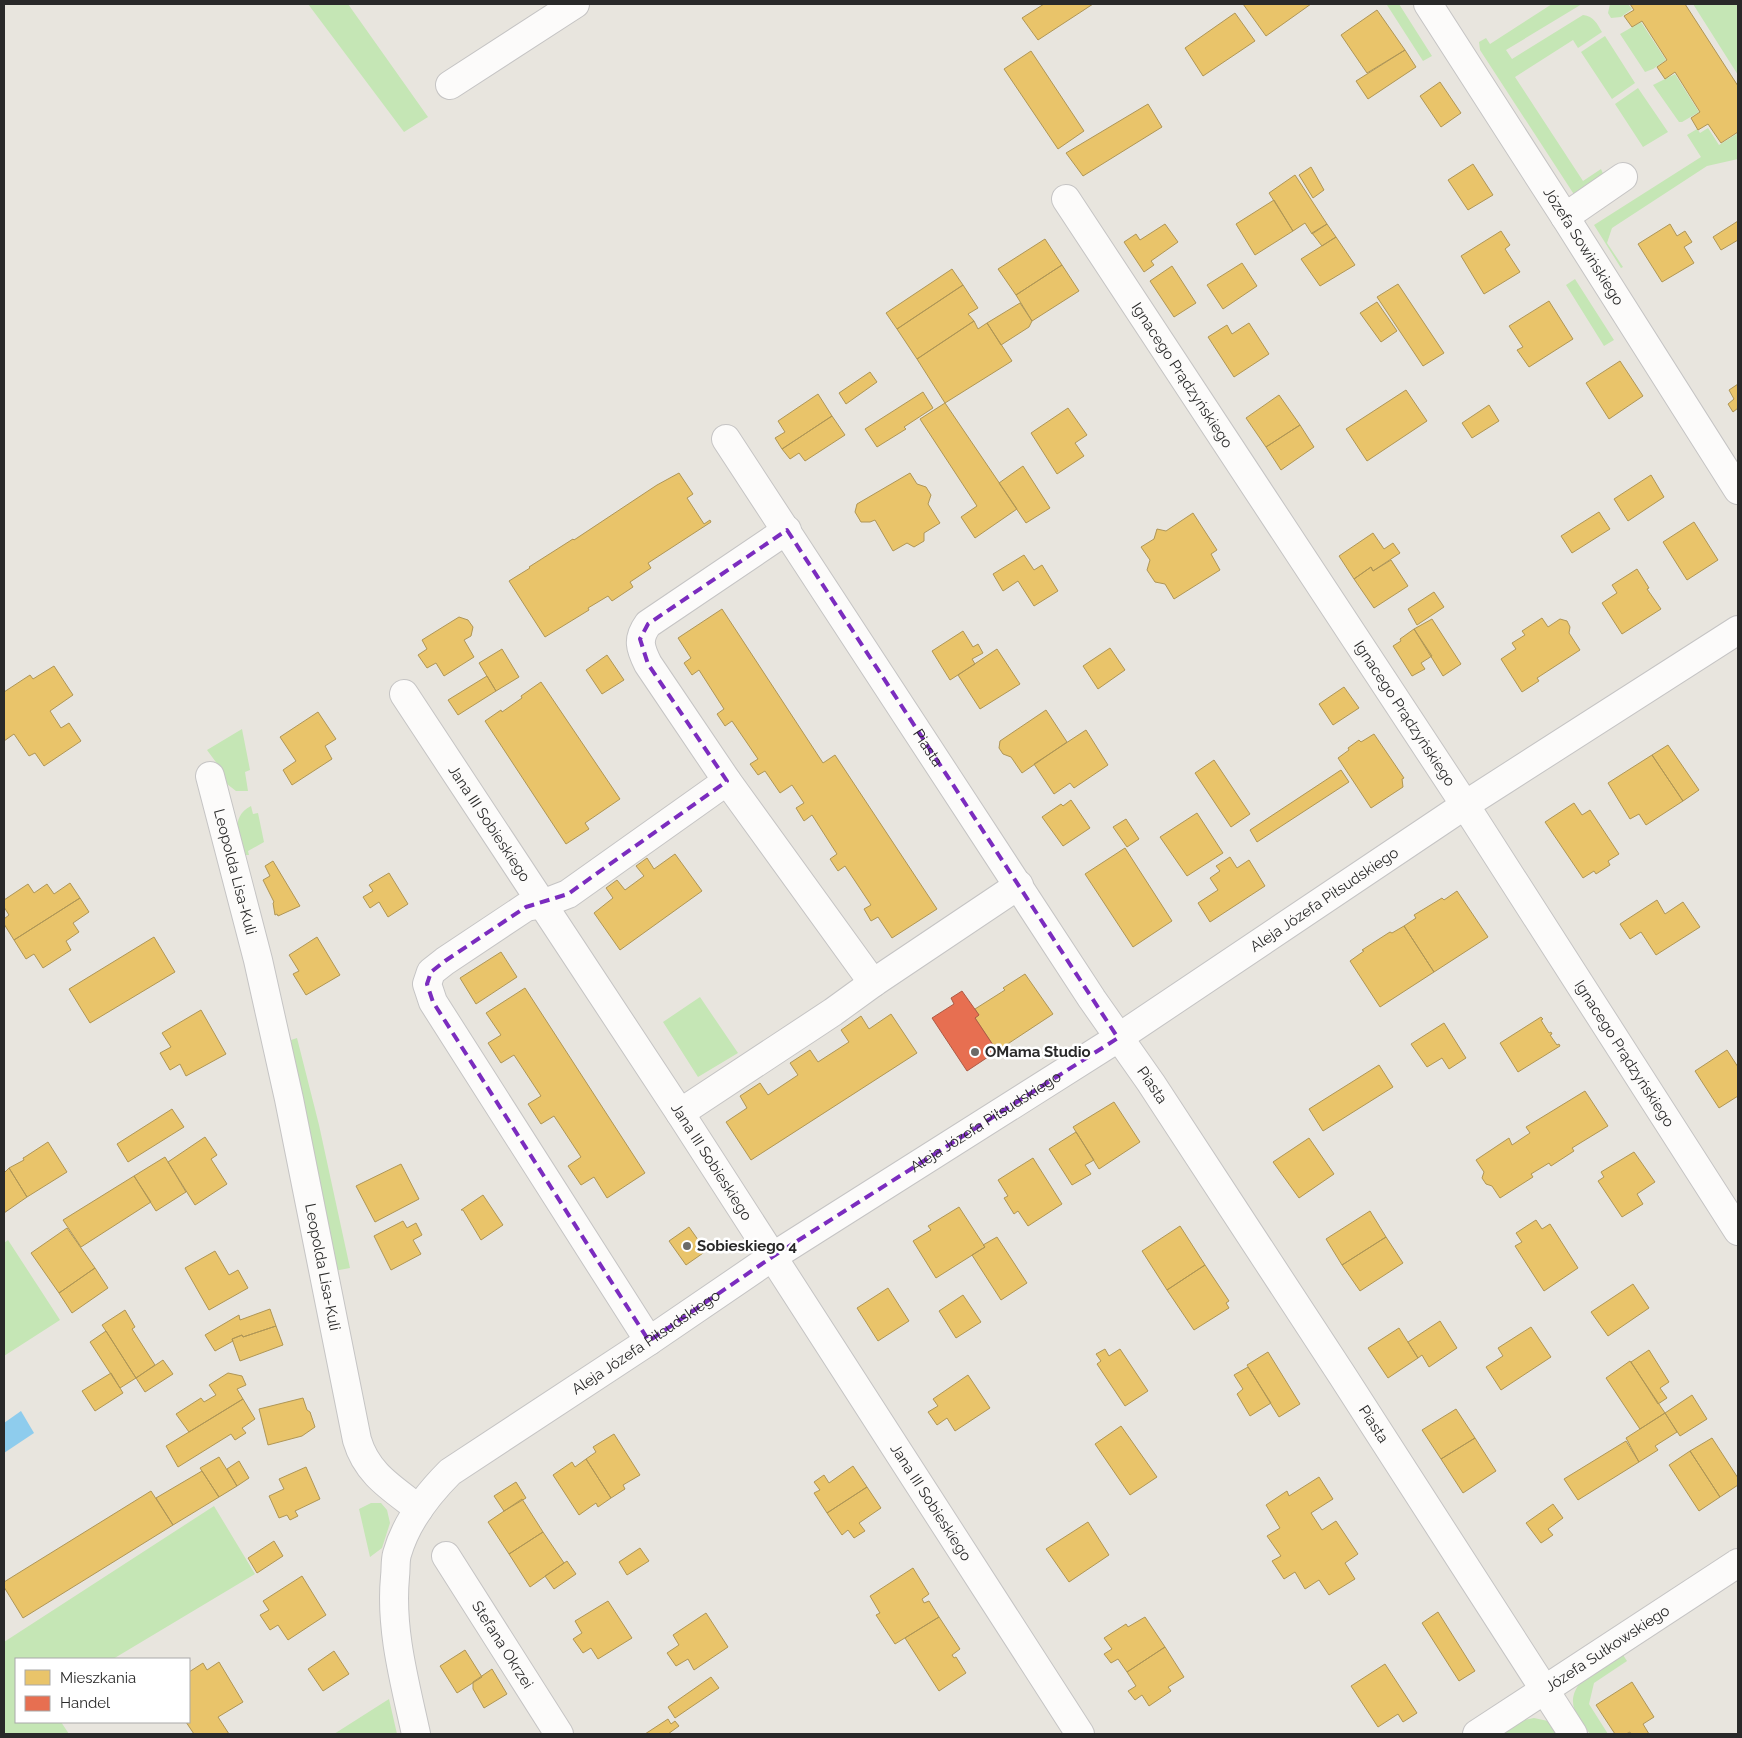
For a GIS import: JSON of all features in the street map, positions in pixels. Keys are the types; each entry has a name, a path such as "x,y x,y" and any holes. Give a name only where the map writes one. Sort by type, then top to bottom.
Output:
{"street":[{"path":"450,85 575,4"},
{"name":"Józefa Sowińskiego","path":"1428,4 1566,217 1738,490"},
{"path":"1566,217 1623,177"},
{"name":"Ignacego Prądzyńskiego","path":"1066,199 1464,805 1738,1231"},
{"name":"Piasta","path":"726,439 1118,1038 1156,1092 1325,1350 1573,1734"},
{"path":"786,530 648,624 640,639 642,652 648,664 727,781 873,983"},
{"name":"Aleja Józefa Piłsudskiego","path":"419,1509 432,1490 450,1472 772,1257 1118,1038 1464,805 1738,630"},
{"name":"Jana III Sobieskiego","path":"404,694 680,1113 1080,1734"},
{"name":"Leopolda Lisa-Kuli","path":"210,776 258,960 289,1099 357,1440 366,1462 374,1472 419,1509"},
{"path":"648,1341 433,1002 426,984 431,972 445,961 526,907 542,904 568,894 727,781"},
{"path":"680,1113 833,1012 1019,885"},
{"path":"416,1734 393,1615 397,1555 404,1534 419,1509"},
{"name":"Stefana Okrzei","path":"446,1556 558,1734"},
{"name":"Józefa Sułkowskiego","path":"1477,1734 1738,1563"}],"highlighted area":[{"path":"787,530 1118,1038 772,1257 649,1341 433,1002 427,984 431,972 445,961 526,907 568,894 727,781 648,664 640,639 648,624"}],"green space":[{"path":"308,4 348,4 428,117 404,132"},
{"path":"1399,4 1432,56 1423,61 1387,5"},
{"path":"1552,4 1582,4 1506,50 1512,59 1583,15 1593,19 1602,32 1578,48 1573,40 1515,77 1583,181 1601,169 1604,176 1577,199 1480,50 1479,42 1486,38 1490,44"},
{"path":"1610,4 1628,4 1632,9 1621,17 1611,18 1608,13"},
{"path":"1693,4 1738,4 1738,75"},
{"path":"1641,22 1666,60 1645,72 1620,34"},
{"path":"1605,36 1635,83 1612,99 1581,52"},
{"path":"1675,74 1699,112 1682,122 1679,122 1653,85"},
{"path":"1638,88 1668,132 1643,147 1615,104"},
{"path":"1708,128 1719,145 1738,133 1738,159 1707,166 1612,228 1607,243 1623,267 1621,268 1594,225 1701,157 1687,135 1697,129 1700,133"},
{"path":"1575,279 1614,340 1604,346 1566,285"},
{"path":"242,729 250,770 245,772 248,791 236,791 227,784 218,765 207,750"},
{"path":"251,806 253,814 258,813 264,842 248,851 249,855 240,855 237,834 238,821 240,815"},
{"path":"700,997 738,1053 698,1077 663,1022"},
{"path":"297,1038 319,1125 350,1268 334,1271 301,1105 291,1040"},
{"path":"8,1240 60,1320 4,1356 4,1243"},
{"path":"371,1503 381,1503 387,1510 390,1523 382,1548 370,1557 359,1509"},
{"path":"214,1506 255,1574 115,1658 15,1658 15,1723 62,1723 69,1734 4,1734 4,1642"},
{"path":"1623,1655 1627,1661 1594,1683 1589,1704 1608,1734 1590,1734 1575,1710 1573,1698 1575,1691 1579,1684"},
{"path":"389,1699 397,1734 334,1734"},
{"path":"1534,1718 1548,1721 1558,1734 1503,1734 1524,1720"}],"water":[{"path":"21,1411 34,1433 4,1453 4,1423"}],"building: Mieszkania":[{"path":"1044,4 1093,4 1038,40 1022,18"},
{"path":"1243,4 1311,4 1266,36"},
{"path":"1630,4 1685,4 1738,86 1738,132 1721,143 1708,124 1698,130 1691,118 1700,112 1675,72 1665,79 1657,67 1667,60 1642,21 1632,27 1624,16 1634,10"},
{"path":"1377,10 1405,50 1367,73 1341,35"},
{"path":"1235,13 1255,41 1203,76 1185,48"},
{"path":"1405,50 1416,67 1368,99 1356,81"},
{"path":"1031,51 1084,131 1058,149 1004,69"},
{"path":"1440,82 1461,113 1441,127 1420,96"},
{"path":"1148,104 1162,127 1083,176 1066,153"},
{"path":"1473,164 1493,195 1468,210 1448,180"},
{"path":"1311,167 1324,190 1313,198 1299,175"},
{"path":"1295,175 1327,224 1312,234 1305,223 1293,231 1269,193"},
{"path":"1274,200 1293,231 1255,255 1236,224"},
{"path":"1738,221 1738,240 1721,250 1713,237"},
{"path":"1165,224 1178,242 1151,261 1154,265 1144,272 1124,242 1136,234 1140,240"},
{"path":"1327,224 1336,237 1322,246 1312,233"},
{"path":"1670,224 1677,236 1685,231 1692,242 1684,247 1694,263 1662,282 1638,244"},
{"path":"1501,231 1510,245 1505,249 1520,272 1484,294 1461,256"},
{"path":"1336,237 1355,265 1320,286 1301,259"},
{"path":"1045,239 1062,265 1016,295 998,269"},
{"path":"1242,263 1257,286 1223,309 1207,285"},
{"path":"1062,265 1079,291 1032,321 1016,295"},
{"path":"1172,266 1196,303 1174,317 1150,281"},
{"path":"952,269 963,285 897,329 886,313"},
{"path":"1398,284 1444,353 1423,366 1377,297"},
{"path":"963,285 978,308 968,314 974,321 917,359 897,329"},
{"path":"1549,301 1573,339 1529,367 1517,350 1523,347 1509,326"},
{"path":"1377,302 1397,331 1381,342 1360,313"},
{"path":"1020,303 1032,321 1029,327 1001,345 987,323"},
{"path":"974,321 978,329 987,323 1012,361 945,403 917,359"},
{"path":"1249,323 1269,354 1234,377 1208,337 1227,325 1232,334"},
{"path":"1620,361 1643,396 1609,419 1586,383"},
{"path":"870,372 877,382 846,404 839,393"},
{"path":"1738,384 1738,408 1733,412 1728,404 1734,399 1729,390"},
{"path":"1406,390 1427,421 1367,461 1346,429"},
{"path":"923,392 933,408 904,427 906,429 877,447 865,429"},
{"path":"818,394 832,416 782,449 775,438 785,432 778,421"},
{"path":"1279,395 1300,425 1266,447 1246,418"},
{"path":"945,403 1017,509 975,538 961,517 977,506 920,419"},
{"path":"1489,405 1499,421 1472,438 1462,423"},
{"path":"1068,408 1087,435 1075,443 1084,456 1057,474 1031,433"},
{"path":"832,416 845,435 805,461 799,453 790,459 782,449"},
{"path":"1300,425 1314,447 1281,470 1266,447"},
{"path":"1023,466 1050,508 1026,523 999,483"},
{"path":"679,473 693,494 687,498 704,524 710,520 711,522 648,563 651,568 630,582 633,587 612,601 608,596 545,637 509,581 657,485"},
{"path":"910,473 917,484 926,487 931,495 928,504 940,523 924,533 924,541 914,547 907,543 893,551 875,520 861,522 855,512 857,504"},
{"path":"1651,475 1664,497 1628,521 1614,499"},
{"path":"1599,512 1610,529 1572,553 1561,536"},
{"path":"1193,513 1217,550 1211,554 1220,570 1174,599 1165,584 1155,582 1147,570 1150,560 1141,547 1154,539 1157,529 1166,531"},
{"path":"1694,522 1718,560 1687,580 1663,542"},
{"path":"1373,533 1384,549 1393,543 1400,553 1373,571 1371,567 1354,579 1339,556"},
{"path":"1024,555 1034,570 1042,565 1058,591 1034,606 1018,581 1003,591 993,574"},
{"path":"1391,560 1408,586 1374,608 1354,579 1371,567 1373,571"},
{"path":"1637,569 1649,588 1647,589 1661,609 1622,634 1602,603 1617,593 1612,585"},
{"path":"1434,592 1444,607 1417,625 1408,609"},
{"path":"722,609 823,763 835,755 937,909 892,938 878,917 871,921 864,909 871,905 845,866 838,871 830,859 837,854 812,815 804,821 796,808 804,803 792,785 780,793 765,771 758,775 750,764 758,759 732,721 725,726 717,714 724,709 699,670 692,675 684,663 691,658 678,638"},
{"path":"459,617 468,620 473,627 471,636 464,640 474,657 444,676 436,663 427,668 418,655 427,649 422,640"},
{"path":"1542,618 1548,627 1560,619 1567,621 1570,627 1569,633 1580,650 1537,678 1539,681 1522,692 1501,659 1516,649 1512,643 1525,635 1522,631"},
{"path":"1432,619 1461,664 1443,676 1414,629"},
{"path":"1414,629 1432,656 1421,663 1425,669 1412,676 1393,646"},
{"path":"963,631 973,647 978,644 983,653 972,659 975,664 950,680 932,651"},
{"path":"1110,648 1125,670 1098,689 1083,666"},
{"path":"502,649 519,677 496,691 479,663"},
{"path":"997,649 1020,684 980,709 958,675"},
{"path":"607,655 624,680 602,694 586,670"},
{"path":"54,666 73,695 50,711 61,728 69,723 81,741 44,766 35,753 29,756 14,734 4,741 4,692 30,675 33,679"},
{"path":"487,676 496,691 458,715 448,700"},
{"path":"541,682 620,799 585,823 589,829 566,844 485,721 501,710 502,712"},
{"path":"1344,687 1359,708 1333,725 1319,704"},
{"path":"1046,710 1067,742 1022,773 1011,757 1003,754 999,748 1000,741"},
{"path":"318,712 336,739 325,746 332,759 292,785 283,770 296,761 280,737"},
{"path":"1086,730 1108,765 1074,788 1070,783 1054,794 1034,764"},
{"path":"1374,734 1404,778 1402,779 1403,787 1371,808 1338,758 1359,740 1361,742"},
{"path":"1668,745 1699,790 1683,801 1652,755"},
{"path":"1652,755 1683,801 1646,825 1639,814 1630,819 1608,783"},
{"path":"1214,760 1250,814 1231,827 1195,773"},
{"path":"1341,770 1349,782 1257,842 1250,830"},
{"path":"1071,800 1090,828 1063,846 1042,817 1061,804 1063,806"},
{"path":"1574,803 1582,815 1590,810 1619,854 1608,861 1610,865 1596,874 1594,871 1583,878 1545,822"},
{"path":"1197,813 1223,853 1187,876 1160,837"},
{"path":"1126,819 1139,839 1127,847 1113,827"},
{"path":"1125,848 1172,921 1133,947 1085,874"},
{"path":"675,854 702,891 620,950 594,913 613,898 606,888 617,880 625,890 644,876 636,866 647,858 654,869"},
{"path":"1230,857 1237,868 1249,860 1265,886 1210,922 1198,903 1218,890 1210,878 1220,871 1216,866"},
{"path":"273,861 300,906 278,916 277,914 275,915 274,902 263,880 270,876 265,866"},
{"path":"389,873 408,904 388,917 379,902 370,908 363,897 373,891 369,885"},
{"path":"70,883 80,898 14,940 4,924 4,919 9,915 4,907 4,900 28,884 34,893 47,884 54,894"},
{"path":"1457,891 1488,937 1434,972 1404,926 1416,918 1414,915 1442,898 1444,900"},
{"path":"80,898 89,912 73,923 79,932 66,941 71,950 43,968 34,954 26,959 14,940"},
{"path":"1657,900 1665,914 1683,902 1700,927 1656,955 1641,932 1630,939 1620,924"},
{"path":"1404,926 1434,972 1380,1007 1350,961 1364,951 1362,950 1390,932 1392,933"},
{"path":"154,937 175,972 90,1023 69,989"},
{"path":"317,937 340,975 306,995 293,974 299,971 289,955"},
{"path":"501,952 517,977 476,1004 460,978"},
{"path":"1025,974 1053,1014 997,1051 975,1018 979,1015 975,1009 1005,990 1003,988"},
{"path":"525,988 645,1173 607,1198 594,1177 581,1185 568,1166 581,1157 554,1116 541,1124 528,1104 541,1096 514,1055 501,1063 488,1043 501,1035 486,1013"},
{"path":"201,1010 226,1054 186,1076 180,1064 170,1070 160,1053 171,1047 162,1033"},
{"path":"891,1014 917,1053 751,1160 726,1122 747,1108 740,1096 760,1083 768,1095 798,1075 790,1063 810,1050 818,1062 849,1042 841,1030 861,1016 869,1029"},
{"path":"1541,1017 1549,1033 1551,1032 1552,1034 1550,1035 1557,1045 1559,1044 1560,1046 1518,1072 1500,1043"},
{"path":"1444,1023 1466,1058 1449,1069 1442,1058 1427,1067 1411,1044"},
{"path":"1727,1050 1738,1067 1738,1096 1719,1108 1695,1071"},
{"path":"1379,1065 1393,1087 1323,1131 1309,1109"},
{"path":"1585,1091 1608,1126 1572,1148 1574,1151 1551,1166 1549,1163 1531,1174 1533,1177 1500,1198 1492,1186 1486,1184 1482,1178 1484,1172 1476,1160 1509,1138 1512,1145 1530,1133 1526,1127"},
{"path":"1114,1102 1140,1142 1099,1169 1073,1127"},
{"path":"172,1109 184,1127 128,1162 117,1144"},
{"path":"1076,1132 1094,1160 1085,1165 1091,1174 1072,1185 1049,1149"},
{"path":"205,1137 217,1155 211,1159 227,1184 195,1205 168,1162"},
{"path":"1309,1138 1334,1174 1299,1198 1273,1162"},
{"path":"48,1142 67,1172 27,1197 9,1168 24,1160 23,1158"},
{"path":"1634,1152 1655,1182 1637,1194 1643,1204 1622,1217 1598,1181 1604,1177 1601,1172"},
{"path":"165,1157 186,1192 156,1211 134,1176"},
{"path":"1033,1158 1062,1204 1028,1226 1018,1211 1014,1214 1004,1198 1008,1196 998,1180"},
{"path":"401,1164 419,1199 375,1222 356,1186"},
{"path":"9,1168 27,1197 4,1213 4,1173"},
{"path":"134,1176 151,1202 81,1247 63,1220"},
{"path":"483,1195 503,1225 481,1240 463,1210 461,1210"},
{"path":"959,1207 985,1247 936,1278 913,1241 931,1230 928,1226"},
{"path":"1370,1211 1386,1237 1342,1265 1326,1239"},
{"path":"1536,1220 1542,1229 1550,1224 1578,1268 1544,1291 1515,1246 1522,1242 1516,1233"},
{"path":"403,1221 407,1228 416,1223 422,1235 413,1240 421,1254 391,1270 374,1236"},
{"path":"1180,1226 1205,1265 1167,1290 1142,1251"},
{"name":"Sobieskiego 4","path":"689,1227 706,1251 686,1265 669,1241"},
{"path":"67,1228 95,1268 59,1293 31,1253"},
{"path":"997,1237 1027,1283 1001,1300 972,1255 985,1247 983,1245"},
{"path":"1386,1237 1403,1263 1360,1291 1342,1265"},
{"path":"215,1251 229,1275 238,1270 248,1288 209,1310 185,1268"},
{"path":"1205,1265 1229,1301 1226,1303 1229,1308 1194,1330 1167,1290"},
{"path":"95,1268 108,1288 72,1313 59,1293"},
{"path":"1633,1284 1649,1308 1608,1336 1591,1312"},
{"path":"888,1288 909,1321 878,1341 857,1308"},
{"path":"963,1295 981,1322 956,1338 939,1311"},
{"path":"270,1309 276,1326 232,1339 233,1341 215,1351 205,1335 239,1315 240,1320"},
{"path":"125,1310 135,1327 132,1329 155,1365 136,1378 102,1325"},
{"path":"1440,1321 1457,1348 1429,1367 1422,1355 1418,1358 1408,1342"},
{"path":"276,1326 283,1345 240,1361 232,1339"},
{"path":"1531,1327 1551,1357 1501,1390 1486,1367 1503,1356 1498,1348"},
{"path":"1399,1328 1418,1358 1388,1378 1368,1348"},
{"path":"106,1331 136,1378 120,1388 90,1342"},
{"path":"1105,1349 1109,1356 1120,1349 1148,1391 1125,1406 1097,1364 1101,1361 1096,1354"},
{"path":"1649,1350 1669,1382 1660,1388 1667,1398 1658,1404 1631,1362"},
{"path":"1268,1352 1300,1404 1279,1417 1247,1365"},
{"path":"163,1360 173,1374 145,1392 136,1378"},
{"path":"1630,1361 1665,1413 1640,1429 1606,1378"},
{"path":"1248,1367 1271,1403 1250,1416 1237,1394 1243,1389 1234,1375"},
{"path":"111,1373 123,1393 95,1411 82,1391"},
{"path":"228,1373 242,1376 246,1385 237,1389 243,1399 189,1432 176,1414 201,1398 204,1402 216,1395 209,1385"},
{"path":"968,1375 990,1408 955,1431 947,1418 937,1425 928,1412 938,1406 933,1399"},
{"path":"1692,1395 1707,1419 1680,1436 1665,1413"},
{"path":"303,1398 315,1427 302,1436 268,1445 259,1409"},
{"path":"243,1399 255,1419 242,1428 246,1433 235,1440 231,1434 178,1467 166,1446"},
{"path":"1456,1409 1475,1438 1441,1459 1422,1430"},
{"path":"1665,1413 1677,1432 1655,1446 1658,1450 1639,1462 1626,1438"},
{"path":"1121,1426 1157,1477 1130,1495 1095,1444"},
{"path":"614,1434 640,1475 623,1485 625,1489 611,1498 586,1459 596,1452 593,1447"},
{"path":"1475,1438 1496,1471 1463,1493 1441,1459"},
{"path":"1712,1438 1738,1478 1738,1485 1720,1497 1690,1451"},
{"path":"1626,1441 1639,1462 1578,1500 1564,1479"},
{"path":"1690,1451 1720,1497 1699,1511 1669,1465"},
{"path":"219,1457 237,1486 219,1497 200,1468"},
{"path":"586,1459 611,1498 598,1507 596,1503 579,1515 553,1475 572,1462 575,1467"},
{"path":"239,1461 249,1478 237,1486 227,1469"},
{"path":"853,1466 867,1487 827,1513 814,1493 820,1490 814,1482 824,1475 829,1483"},
{"path":"306,1467 320,1499 295,1511 298,1516 290,1520 287,1515 279,1518 269,1496 284,1489 279,1479"},
{"path":"202,1471 219,1497 173,1525 156,1498"},
{"path":"1319,1477 1333,1499 1311,1513 1322,1530 1336,1521 1358,1554 1345,1563 1355,1579 1329,1595 1319,1580 1305,1589 1295,1572 1284,1579 1272,1561 1281,1556 1267,1536 1280,1528 1266,1505 1287,1491 1289,1496"},
{"path":"516,1482 526,1498 504,1511 494,1496"},
{"path":"867,1487 881,1508 859,1523 865,1531 854,1538 848,1530 842,1535 827,1513"},
{"path":"151,1491 173,1525 23,1618 4,1587 4,1582"},
{"path":"522,1499 543,1532 509,1554 488,1522"},
{"path":"1553,1504 1563,1518 1548,1529 1553,1535 1541,1543 1526,1523"},
{"path":"1088,1522 1109,1555 1069,1582 1046,1549"},
{"path":"543,1532 564,1563 530,1587 509,1554"},
{"path":"274,1541 283,1556 257,1573 248,1558"},
{"path":"640,1548 649,1561 627,1575 619,1562"},
{"path":"567,1561 576,1574 554,1589 545,1576"},
{"path":"913,1568 929,1594 922,1599 924,1603 929,1601 939,1617 895,1644 876,1615 880,1613 870,1596"},
{"path":"302,1576 326,1615 288,1640 278,1625 270,1630 260,1615 269,1610 263,1601"},
{"path":"608,1601 632,1638 598,1659 591,1648 583,1653 573,1639 582,1633 575,1621"},
{"path":"1438,1612 1475,1671 1459,1681 1422,1623"},
{"path":"706,1613 728,1647 694,1670 688,1659 676,1666 667,1653 679,1645 673,1635"},
{"path":"939,1617 960,1649 952,1655 954,1658 956,1657 966,1673 939,1691 905,1638"},
{"path":"1145,1617 1165,1647 1127,1672 1118,1659 1111,1663 1104,1654 1112,1649 1104,1638 1126,1624 1128,1627"},
{"path":"1165,1647 1184,1677 1168,1687 1171,1691 1149,1706 1142,1695 1135,1700 1128,1691 1136,1686 1127,1672"},
{"path":"465,1650 482,1677 457,1693 440,1666"},
{"path":"334,1651 349,1674 323,1691 308,1669"},
{"path":"219,1662 243,1702 218,1717 229,1734 194,1734 187,1723 190,1723 190,1671 203,1663 207,1670"},
{"path":"1385,1664 1417,1713 1403,1722 1398,1714 1378,1727 1351,1686"},
{"path":"492,1669 507,1694 484,1708 473,1689 473,1682"},
{"path":"711,1677 719,1688 675,1718 668,1707"},
{"path":"1632,1682 1654,1717 1643,1724 1649,1734 1631,1734 1630,1732 1615,1734 1596,1705"},
{"path":"668,1719 671,1724 675,1721 679,1726 668,1734 645,1734"}],"building: Handel":[{"path":"962,991 979,1015 975,1018 997,1051 967,1071 932,1018 954,1004 951,998"}],"place":[{"name":"OMama Studio","path":"975,1052"},
{"name":"Sobieskiego 4","path":"687,1246"}]}
